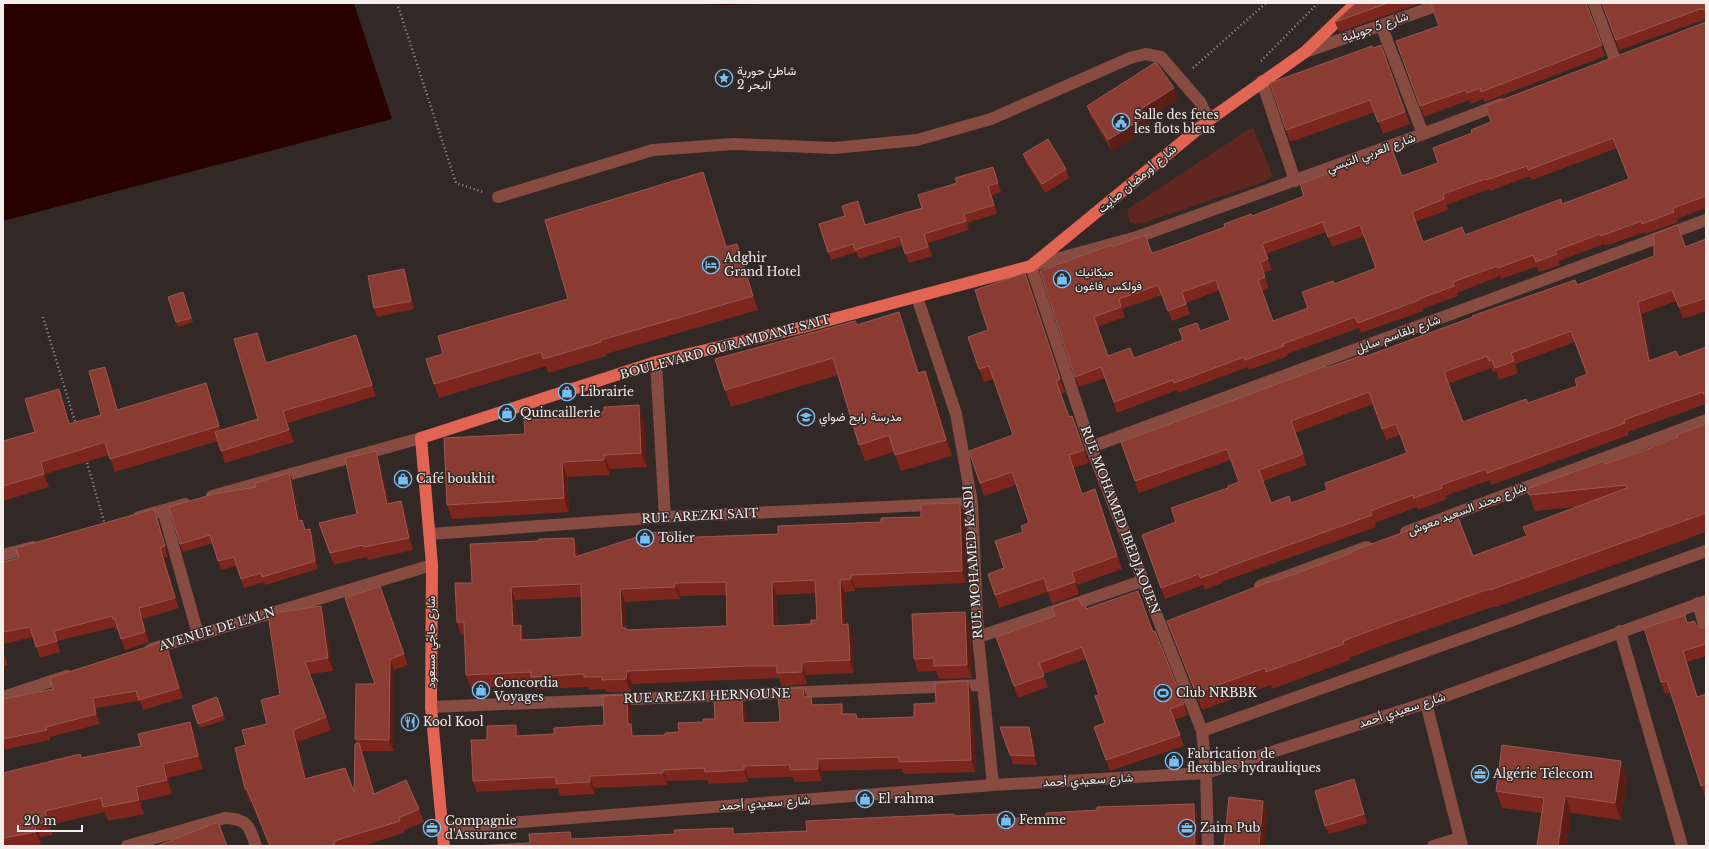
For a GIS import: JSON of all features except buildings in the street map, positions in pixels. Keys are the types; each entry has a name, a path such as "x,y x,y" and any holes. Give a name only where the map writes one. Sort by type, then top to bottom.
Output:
{"main road":[{"name":"شارع أورمضان صايت","path":"1031,266 1208,120 1305,52 1356,3"},
{"name":"BOULEVARD OURAMDANE SAIT","path":"421,438 656,362 803,327 1031,266"},
{"name":"شارع حاجّي مسعود","path":"421,438 432,565 431,707 444,846"}],"street":[{"name":"شارع 5 جويلية","path":"1305,52 1444,3"},
{"path":"1594,3 1611,61 1629,55"},
{"path":"1381,25 1423,134"},
{"path":"498,197 653,150 734,144 834,148 916,140 992,119 1130,58 1145,54 1161,58 1200,102 1208,120"},
{"path":"1262,81 1295,181"},
{"name":"شارع العربي التبسي","path":"1031,266 1137,238 1512,100"},
{"name":"شارع بلقاسم سايل","path":"1091,448 1706,220"},
{"name":"RUE MOHAMED IBEDJAOUEN","path":"1031,266 1091,448 1202,731 1206,773 1208,846"},
{"name":"RUE MOHAMED KASDI","path":"916,297 956,414 972,502 978,637 993,785"},
{"path":"656,362 665,517"},
{"name":"شارع محند السعيد معوش","path":"1392,537 1706,420"},
{"path":"106,527 197,500 421,438"},
{"name":"RUE AREZKI SAIT","path":"430,534 665,517 972,502"},
{"path":"163,510 198,634"},
{"path":"3,555 47,543"},
{"path":"1250,590 1377,543"},
{"path":"1202,731 1706,551"},
{"name":"AVENUE DE L'ALN","path":"138,653 432,565"},
{"path":"978,637 1142,581"},
{"path":"1702,602 1706,632"},
{"name":"شارع سعيدي أحمد","path":"443,828 993,785 1206,773 1426,703 1702,602"},
{"path":"1160,624 1175,618"},
{"path":"1620,631 1682,846"},
{"path":"3,697 78,673"},
{"name":"RUE AREZKI HERNOUNE","path":"431,707 982,685"},
{"path":"1426,703 1461,842 1433,846"},
{"path":"127,846 225,818 238,819 249,827 256,846"}],"path":[{"path":"397,3 456,183 498,197"},
{"path":"1181,79 1266,3"},
{"path":"1257,65 1318,3"},
{"path":"43,317 77,430"},
{"path":"84,452 106,527"}],"shaded area":[{"path":"3,3 354,3 392,119 3,221"},
{"path":"681,3 803,3 722,5"},
{"path":"1253,128 1273,176 1266,181 1144,223 1137,224 1130,222 1128,217 1128,209 1249,129"}],"pier":[{"path":"354,3 356,3 394,119 393,121"}],"place":[{"name":"شاطئ حورية البحر 2","path":"724,78"},
{"name":"Salle des fetes les flots bleus","path":"1121,122"},
{"name":"Adghir Grand Hotel","path":"711,265"},
{"name":"ميكانيك فولكس فاغون","path":"1062,279"},
{"name":"Librairie","path":"567,392"},
{"name":"Quincaillerie","path":"507,413"},
{"name":"مدرسة رابح ضواي","path":"806,417"},
{"name":"Café boukhit","path":"403,479"},
{"name":"Tolier","path":"645,538"},
{"name":"Concordia Voyages","path":"481,690"},
{"name":"Club NRBBK","path":"1163,693"},
{"name":"Kool Kool","path":"410,722"},
{"name":"Fabrication de flexibles hydrauliques","path":"1174,761"},
{"name":"Algérie Télecom","path":"1480,774"},
{"name":"El rahma","path":"865,799"},
{"name":"Femme","path":"1006,820"},
{"name":"Compagnie d'Assurance","path":"432,828"},
{"name":"Zaim Pub","path":"1187,828"}]}
